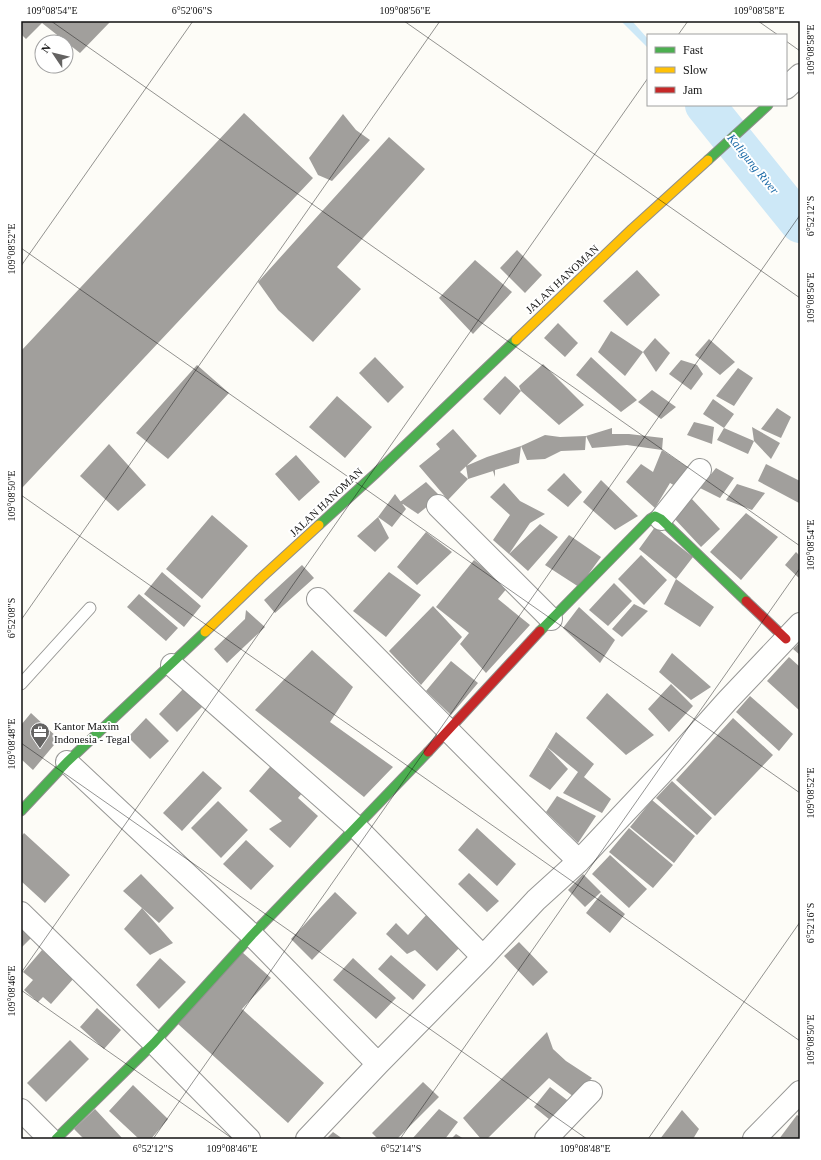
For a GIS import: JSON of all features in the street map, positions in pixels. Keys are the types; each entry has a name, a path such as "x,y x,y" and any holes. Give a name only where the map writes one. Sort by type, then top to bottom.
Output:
{"street":[{"name":"JALAN HANOMAN","path":"21,811 67,762 172,665 260,579 375,474 650,212 767,106"},
{"path":"661,519 700,470"},
{"path":"438,506 551,620"},
{"path":"56,1139 154,1043 252,935 646,522 655,516 661,519 793,631 579,861 536,900 307,1139"},
{"path":"318,599 579,861"},
{"path":"172,665 356,827 483,957"},
{"path":"67,762 252,935 378,1064"},
{"path":"21,913 154,1043 249,1139"},
{"path":"546,1139 591,1092"},
{"path":"754,1139 800,1092"},
{"path":"21,1110 50,1139"}],"lane":[{"path":"21,684 90,608"}],"water":[{"path":"621,21 632,21 647,38 647,47"}],"building":[{"path":"21,21 111,21 80,53 74,48 74,34 56,34 42,23 26,39 21,34"},
{"path":"244,113 313,178 21,489 21,351"},
{"path":"343,114 356,130 370,140 332,181 318,175 309,158"},
{"path":"389,137 425,169 337,267 361,289 313,342 278,310 258,282"},
{"path":"517,250 542,275 525,293 500,268"},
{"path":"475,260 512,292 473,334 439,298"},
{"path":"637,270 660,295 627,326 603,301"},
{"path":"558,323 578,343 565,357 544,338"},
{"path":"611,331 643,352 625,376 598,352"},
{"path":"655,338 670,353 656,372 643,352"},
{"path":"709,339 735,362 720,375 695,355"},
{"path":"375,357 404,387 388,403 359,373"},
{"path":"591,357 637,400 621,412 576,375"},
{"path":"681,360 697,365 703,374 691,390 669,374"},
{"path":"543,364 584,405 559,425 521,391 519,386"},
{"path":"197,365 229,393 168,459 136,433"},
{"path":"738,368 753,378 734,406 716,396"},
{"path":"505,376 521,391 500,415 483,399"},
{"path":"652,390 676,407 661,419 638,402"},
{"path":"337,396 372,427 345,458 309,427"},
{"path":"713,399 734,414 724,428 703,414"},
{"path":"777,408 791,417 781,438 761,429"},
{"path":"694,422 714,427 712,444 687,435"},
{"path":"752,427 780,443 771,459 754,441"},
{"path":"612,428 612,434 629,434 663,438 662,450 627,445 592,448 586,436"},
{"path":"724,428 754,441 748,454 717,440"},
{"path":"453,429 477,456 460,472 468,479 448,500 419,466 440,449 436,444"},
{"path":"545,435 560,437 586,436 585,450 561,451 545,459 527,460 521,446"},
{"path":"109,444 146,485 118,511 80,476"},
{"path":"521,446 519,463 495,470 495,477 493,471 468,479 466,466 487,457"},
{"path":"662,450 690,469 679,488 670,483 655,508 626,482 641,464 653,472"},
{"path":"296,455 320,482 299,501 275,474"},
{"path":"766,464 800,481 799,503 758,481"},
{"path":"716,468 734,478 720,498 700,488"},
{"path":"564,473 582,492 568,507 547,490"},
{"path":"601,480 638,516 615,530 583,502"},
{"path":"426,482 440,496 418,514 400,502"},
{"path":"504,483 520,501 545,514 530,523 509,554 493,540 510,515 490,497"},
{"path":"737,484 765,493 752,510 726,500"},
{"path":"395,494 406,509 392,527 378,517"},
{"path":"691,498 720,529 701,547 672,516"},
{"path":"746,513 778,537 741,580 710,552"},
{"path":"212,515 248,546 202,599 166,569"},
{"path":"378,517 389,538 375,552 357,536"},
{"path":"540,524 558,537 528,571 509,554"},
{"path":"655,527 693,557 676,579 639,549"},
{"path":"426,532 452,552 417,585 397,567"},
{"path":"569,535 601,557 579,587 545,565"},
{"path":"796,552 800,556 800,579 785,565"},
{"path":"641,555 667,580 644,605 618,579"},
{"path":"474,560 508,587 498,599 530,625 486,673 460,644 469,633 436,607"},
{"path":"302,565 314,578 275,613 264,600"},
{"path":"162,572 201,606 184,627 144,594"},
{"path":"389,572 421,595 386,637 353,611"},
{"path":"676,579 714,607 700,627 664,604"},
{"path":"614,583 632,601 608,626 589,610"},
{"path":"139,594 178,628 166,641 127,607"},
{"path":"634,604 648,611 622,637 612,629"},
{"path":"433,606 462,637 421,685 389,651"},
{"path":"579,607 615,640 600,663 563,628"},
{"path":"246,610 265,627 227,663 214,649 245,619"},
{"path":"800,642 800,655 793,649"},
{"path":"312,650 353,687 330,722 393,767 364,797 255,710"},
{"path":"672,653 711,687 691,700 659,672"},
{"path":"789,657 800,667 800,711 767,681"},
{"path":"451,661 478,683 451,715 426,691"},
{"path":"671,684 693,706 669,732 648,709"},
{"path":"184,688 203,706 177,732 159,714"},
{"path":"607,693 654,735 626,755 586,718"},
{"path":"750,696 793,734 779,751 736,712"},
{"path":"31,713 59,739 33,770 21,759 21,725"},
{"path":"146,718 169,741 150,759 128,737"},
{"path":"733,718 773,755 715,816 676,780"},
{"path":"556,732 594,764 584,777 611,799 602,813 563,793 578,772 547,747"},
{"path":"547,747 568,769 550,790 529,776"},
{"path":"276,760 307,787 298,798 318,816 290,848 269,829 282,821 249,791"},
{"path":"203,771 222,788 182,831 163,813"},
{"path":"672,781 712,818 697,835 656,798"},
{"path":"557,796 596,816 578,843 546,812"},
{"path":"652,800 695,836 674,863 630,827"},
{"path":"218,801 248,830 221,858 191,828"},
{"path":"477,828 516,864 497,886 458,850"},
{"path":"629,828 673,865 653,888 609,852"},
{"path":"24,833 70,875 45,903 21,881 21,837"},
{"path":"246,840 274,866 251,890 223,864"},
{"path":"610,855 647,889 629,908 592,874"},
{"path":"469,873 499,901 487,912 458,884"},
{"path":"141,874 174,908 159,923 123,891"},
{"path":"583,874 601,892 585,907 568,890"},
{"path":"335,892 357,913 312,960 291,939"},
{"path":"601,894 625,914 610,933 586,913"},
{"path":"142,908 173,943 150,955 124,929"},
{"path":"428,913 462,945 437,971 415,950 407,954 386,934 396,923 408,935"},
{"path":"21,926 32,937 21,948"},
{"path":"519,942 548,972 533,986 504,956"},
{"path":"42,950 74,978 51,1004 43,997 38,1002 24,990 33,980 23,972"},
{"path":"242,952 271,978 242,1009 324,1083 288,1123 178,1024"},
{"path":"391,955 426,985 413,1000 378,969"},
{"path":"160,958 186,982 159,1009 136,985"},
{"path":"353,958 396,998 376,1019 333,980"},
{"path":"97,1008 121,1030 104,1049 80,1027"},
{"path":"547,1032 553,1049 566,1061 592,1078 574,1097 549,1078 487,1139 481,1139 463,1118"},
{"path":"70,1040 89,1059 46,1102 27,1083"},
{"path":"423,1082 439,1097 397,1139 378,1139 372,1133"},
{"path":"133,1085 168,1119 151,1139 139,1139 109,1111"},
{"path":"550,1087 571,1103 555,1124 534,1107"},
{"path":"95,1109 122,1138 121,1139 84,1139 74,1129"},
{"path":"439,1109 458,1122 445,1139 412,1139"},
{"path":"682,1110 699,1129 693,1139 660,1139"},
{"path":"797,1115 800,1117 800,1139 779,1139"},
{"path":"333,1132 343,1139 326,1139"},
{"path":"456,1134 464,1139 451,1139"}],"waterway":[{"name":"Kaligung River","path":"706,106 800,223"}],"traffic: fast":[{"path":"708,160 767,106"},
{"path":"319,525 516,340"},
{"path":"540,631 650,519 655,516 661,519 746,601"},
{"path":"21,811 67,762 205,632"},
{"path":"56,1139 154,1043 252,935 428,752"}],"traffic: slow":[{"path":"516,340 632,229 708,160"},
{"path":"205,632 319,525"}],"traffic: jam":[{"path":"746,601 786,639"},
{"path":"428,752 540,631"}],"place":[{"name":"Kantor Maxim Indonesia - Tegal","path":"40,749"}]}
